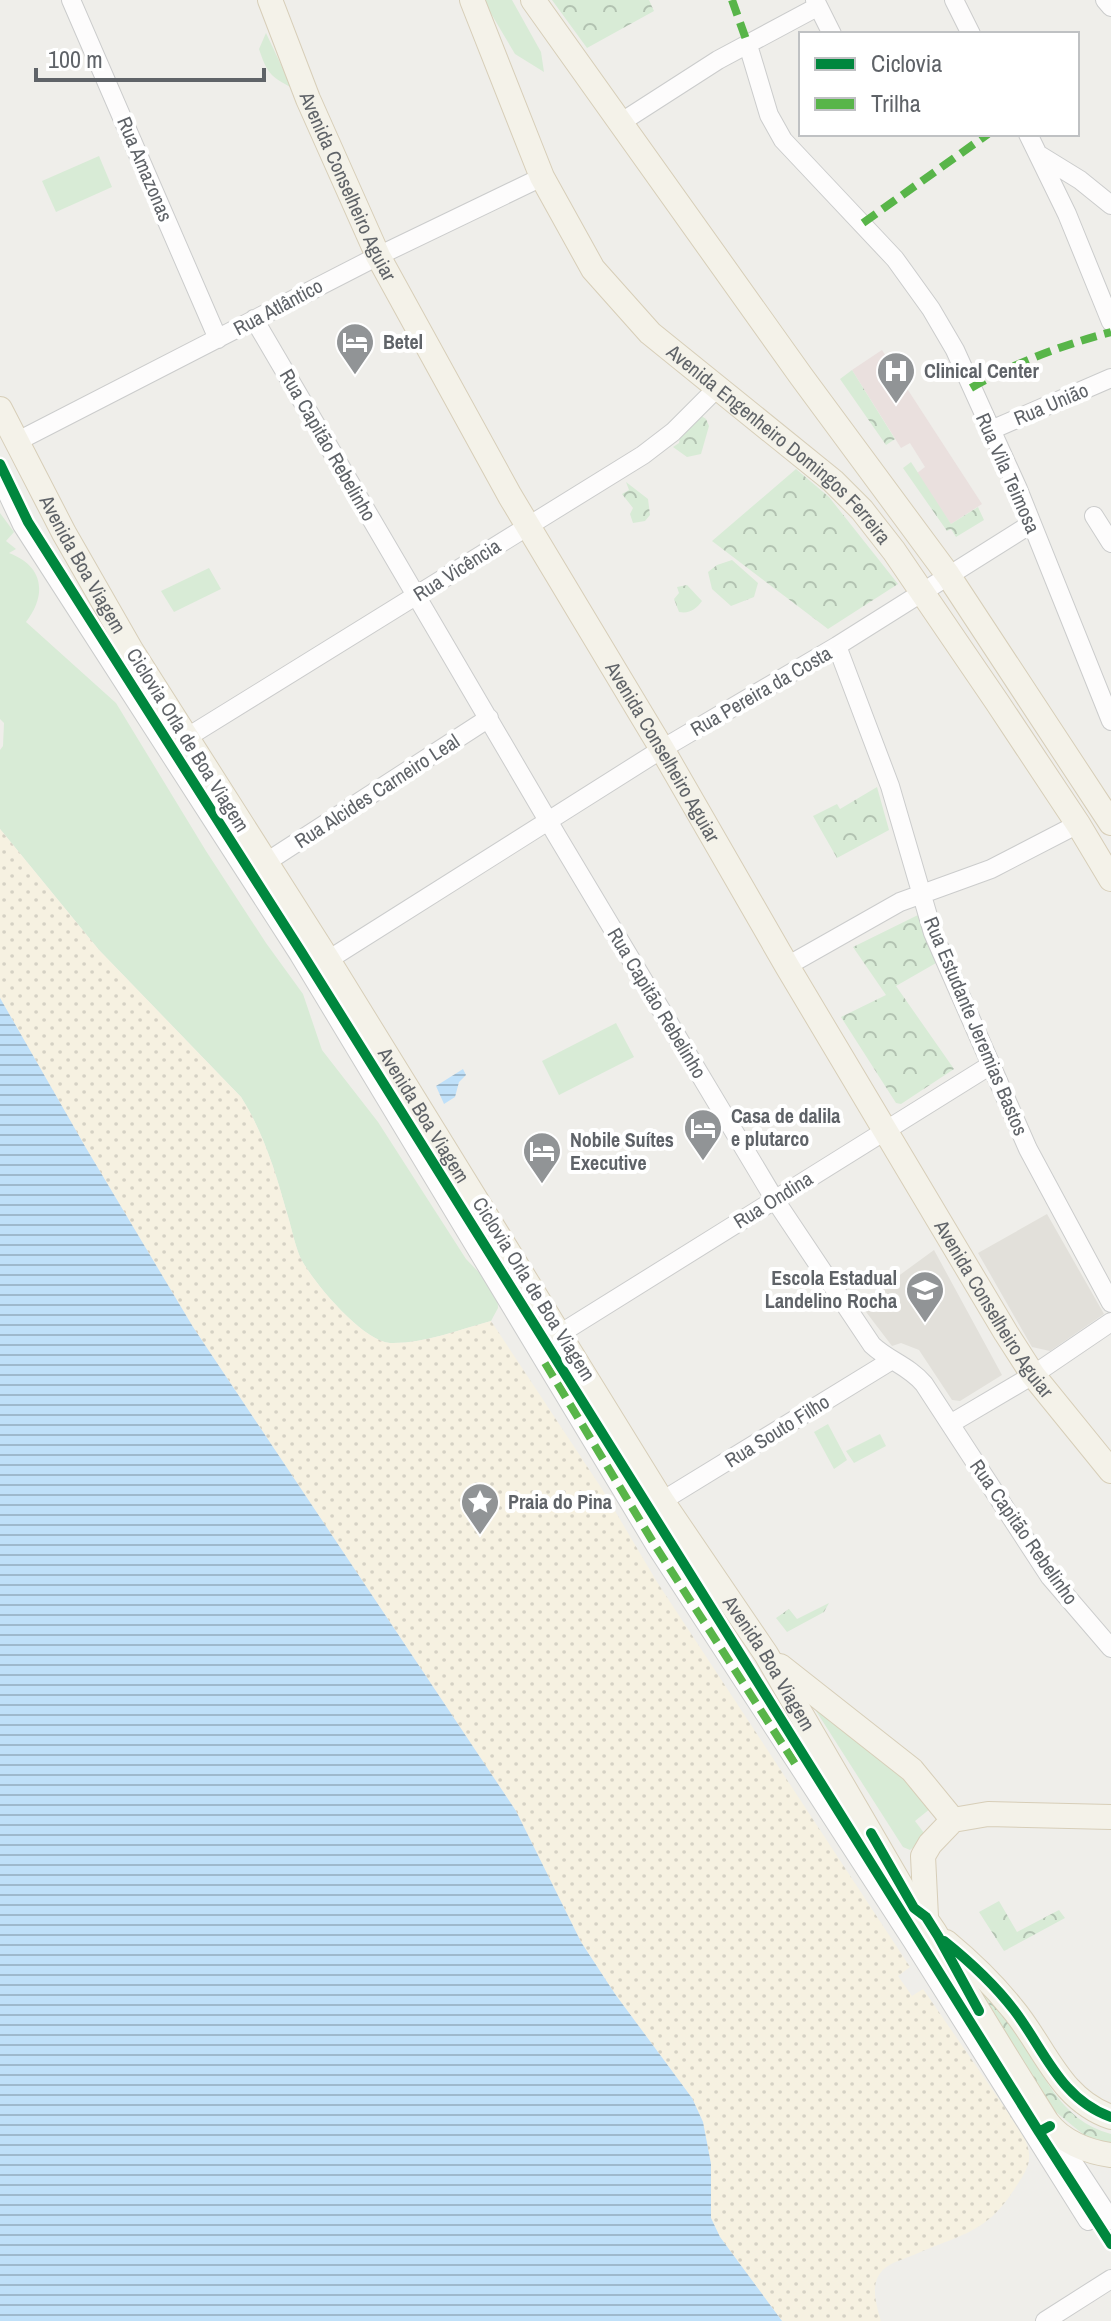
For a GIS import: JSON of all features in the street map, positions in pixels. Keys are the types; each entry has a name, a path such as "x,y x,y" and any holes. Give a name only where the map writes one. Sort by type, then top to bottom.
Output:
{"main road":[{"name":"Avenida Conselheiro Aguiar","path":"270,0 308,99 378,256 529,526 787,966 1033,1375 1111,1471"},
{"name":"Avenida Engenheiro Domingos Ferreira","path":"472,0 542,177 593,269 650,333 833,481 862,510 922,592 1078,824 1111,879"},
{"name":"Avenida Engenheiro Domingos Ferreira","path":"533,0 801,376 948,575 1110,820"},
{"name":"Avenida Boa Viagem","path":"0,409 64,533 186,738 328,960 662,1501 766,1654 914,1908 1014,2010 1069,2092 1094,2110 1111,2117"},
{"path":"766,1654 912,1770 953,1820"},
{"path":"932,1926 923,1856 953,1820 988,1814 1111,1817"},
{"name":"Avenida Boa Viagem","path":"932,1926 956,1973 1050,2126 1080,2147 1111,2155"}],"street":[{"name":"Rua Amazonas","path":"71,0 218,339"},
{"path":"954,0 970,32"},
{"path":"1105,0 1111,7"},
{"path":"620,123 718,60 816,4 831,32"},
{"name":"Rua Vila Teimosa","path":"748,45 769,115 783,140 895,259 931,309 955,350 1031,524 1111,721"},
{"path":"1029,136 1111,322"},
{"path":"1040,155 1080,180 1111,205"},
{"name":"Rua Atlântico","path":"16,442 378,256 542,177"},
{"name":"Rua Capitão Rebelinho","path":"254,319 548,821 775,1200 872,1345 913,1372 1050,1577 1111,1648"},
{"name":"Rua União","path":"991,430 1111,378"},
{"name":"Rua Vicência","path":"186,738 643,455 673,432 717,388"},
{"path":"0,478 22,525 299,955 656,1547 912,1941 1088,2221"},
{"path":"1094,516 1111,543"},
{"name":"Rua Pereira da Costa","path":"328,960 662,749 837,646 1031,524"},
{"name":"Rua Estudante Jeremias Bastos","path":"837,646 890,786 933,933 1028,1149 1111,1303"},
{"name":"Rua Alcides Carneiro Leal","path":"265,863 489,718"},
{"path":"787,966 922,892 991,869 1078,824"},
{"name":"Rua Ondina","path":"558,1335 989,1066"},
{"path":"950,1424 1033,1375 1111,1322"},
{"name":"Rua Souto Filho","path":"662,1501 892,1360"},
{"path":"1050,2126 1111,2220"},
{"path":"1045,2321 1111,2279"}],"shaded area":[{"name":"Clinical Center","path":"882,350 982,504 951,524 916,474 925,467 910,443 901,448 852,370"},
{"path":"1047,1214 1104,1314 1050,1351 1032,1347 978,1253"},
{"name":"Escola Estadual Landelino Rocha","path":"934,1250 1002,1375 960,1401 952,1400 919,1350 901,1343 892,1346 860,1304"}],"green space":[{"path":"483,0 512,0 541,52 544,72 515,54"},
{"path":"552,0 649,0 654,11 587,48"},
{"path":"266,33 292,88 274,77 264,64 259,49"},
{"path":"99,156 112,187 56,212 42,181"},
{"path":"852,370 895,439 886,445 840,379"},
{"path":"700,415 709,426 701,454 687,457 673,447"},
{"path":"911,462 951,524 978,507 984,520 956,537 951,529 947,531 903,468"},
{"path":"796,469 829,497 898,584 828,629 712,541"},
{"path":"626,482 648,499 650,515 645,521 633,523 630,514 633,508 622,494 629,490"},
{"path":"0,513 14,532 6,541 16,549 9,553 29,565 38,582 37,602 26,622 116,703 206,851 303,994 322,1050 378,1122 466,1259 497,1291 498,1308 491,1321 428,1339 390,1343 366,1332 339,1308 300,1257 268,1152 241,1097 99,950 0,829 0,750 4,723 0,719"},
{"path":"732,560 758,583 754,597 731,606 712,589 708,572"},
{"path":"209,568 221,589 174,612 161,591"},
{"path":"687,585 702,601 692,610 679,612 674,599 679,593 677,587"},
{"path":"877,787 889,830 837,858 813,816 837,804 840,809"},
{"path":"920,914 936,963 896,986 954,1069 901,1104 896,1103 841,1017 886,995 853,947"},
{"path":"616,1023 634,1057 559,1095 542,1061"},
{"path":"828,1424 847,1460 834,1469 814,1432"},
{"path":"880,1434 886,1446 854,1463 846,1451"},
{"path":"829,1603 824,1612 787,1632 776,1618 789,1609 797,1619"},
{"path":"802,1689 936,1804 915,1821 927,1837 910,1850 903,1847"},
{"path":"999,1901 1017,1932 1059,1910 1065,1918 1004,1951 979,1912"},
{"path":"976,1983 1009,2021 1062,2103 1092,2127 1111,2134 1111,2144 1084,2135 1051,2108"}],"sand":[{"name":"Praia do Pina","path":"0,829 99,950 241,1097 268,1152 300,1257 339,1308 366,1332 390,1343 428,1339 491,1321 602,1489 657,1582 910,1967 898,1976 912,1996 923,1989 1023,2134 1029,2155 1028,2166 996,2212 975,2229 896,2262 879,2274 875,2294 881,2321 782,2321 720,2237 711,2218 711,2164 703,2122 692,2098 615,1994 581,1942 516,1811 193,1327 0,998"}],"water":[{"path":"0,998 193,1327 516,1811 581,1942 615,1994 692,2098 703,2122 711,2164 711,2218 720,2237 782,2321 0,2321"},
{"path":"463,1069 466,1075 459,1082 455,1097 444,1104 436,1086"}],"marked path":[{"path":"732,0 748,45"},
{"path":"863,223 985,136"},
{"path":"971,388 1039,356 1111,332"},
{"path":"545,1363 656,1547 799,1770"}],"cycle path":[{"name":"Ciclovia Orla de Boa Viagem","path":"0,464 28,522 302,953 1039,2132"},
{"path":"871,1833 914,1908 926,1917 938,1936 979,2011"},
{"path":"944,1941 1006,2000 1066,2086 1093,2109 1111,2117"},
{"path":"1050,2126 1039,2132 1111,2244"}],"place":[{"name":"Betel","path":"355,376"},
{"name":"Clinical Center","path":"896,405"},
{"name":"Casa de dalila e plutarco","path":"703,1162"},
{"name":"Nobile Suítes Executive","path":"542,1185"},
{"name":"Escola Estadual Landelino Rocha","path":"925,1324"},
{"name":"Praia do Pina","path":"480,1536"}]}
